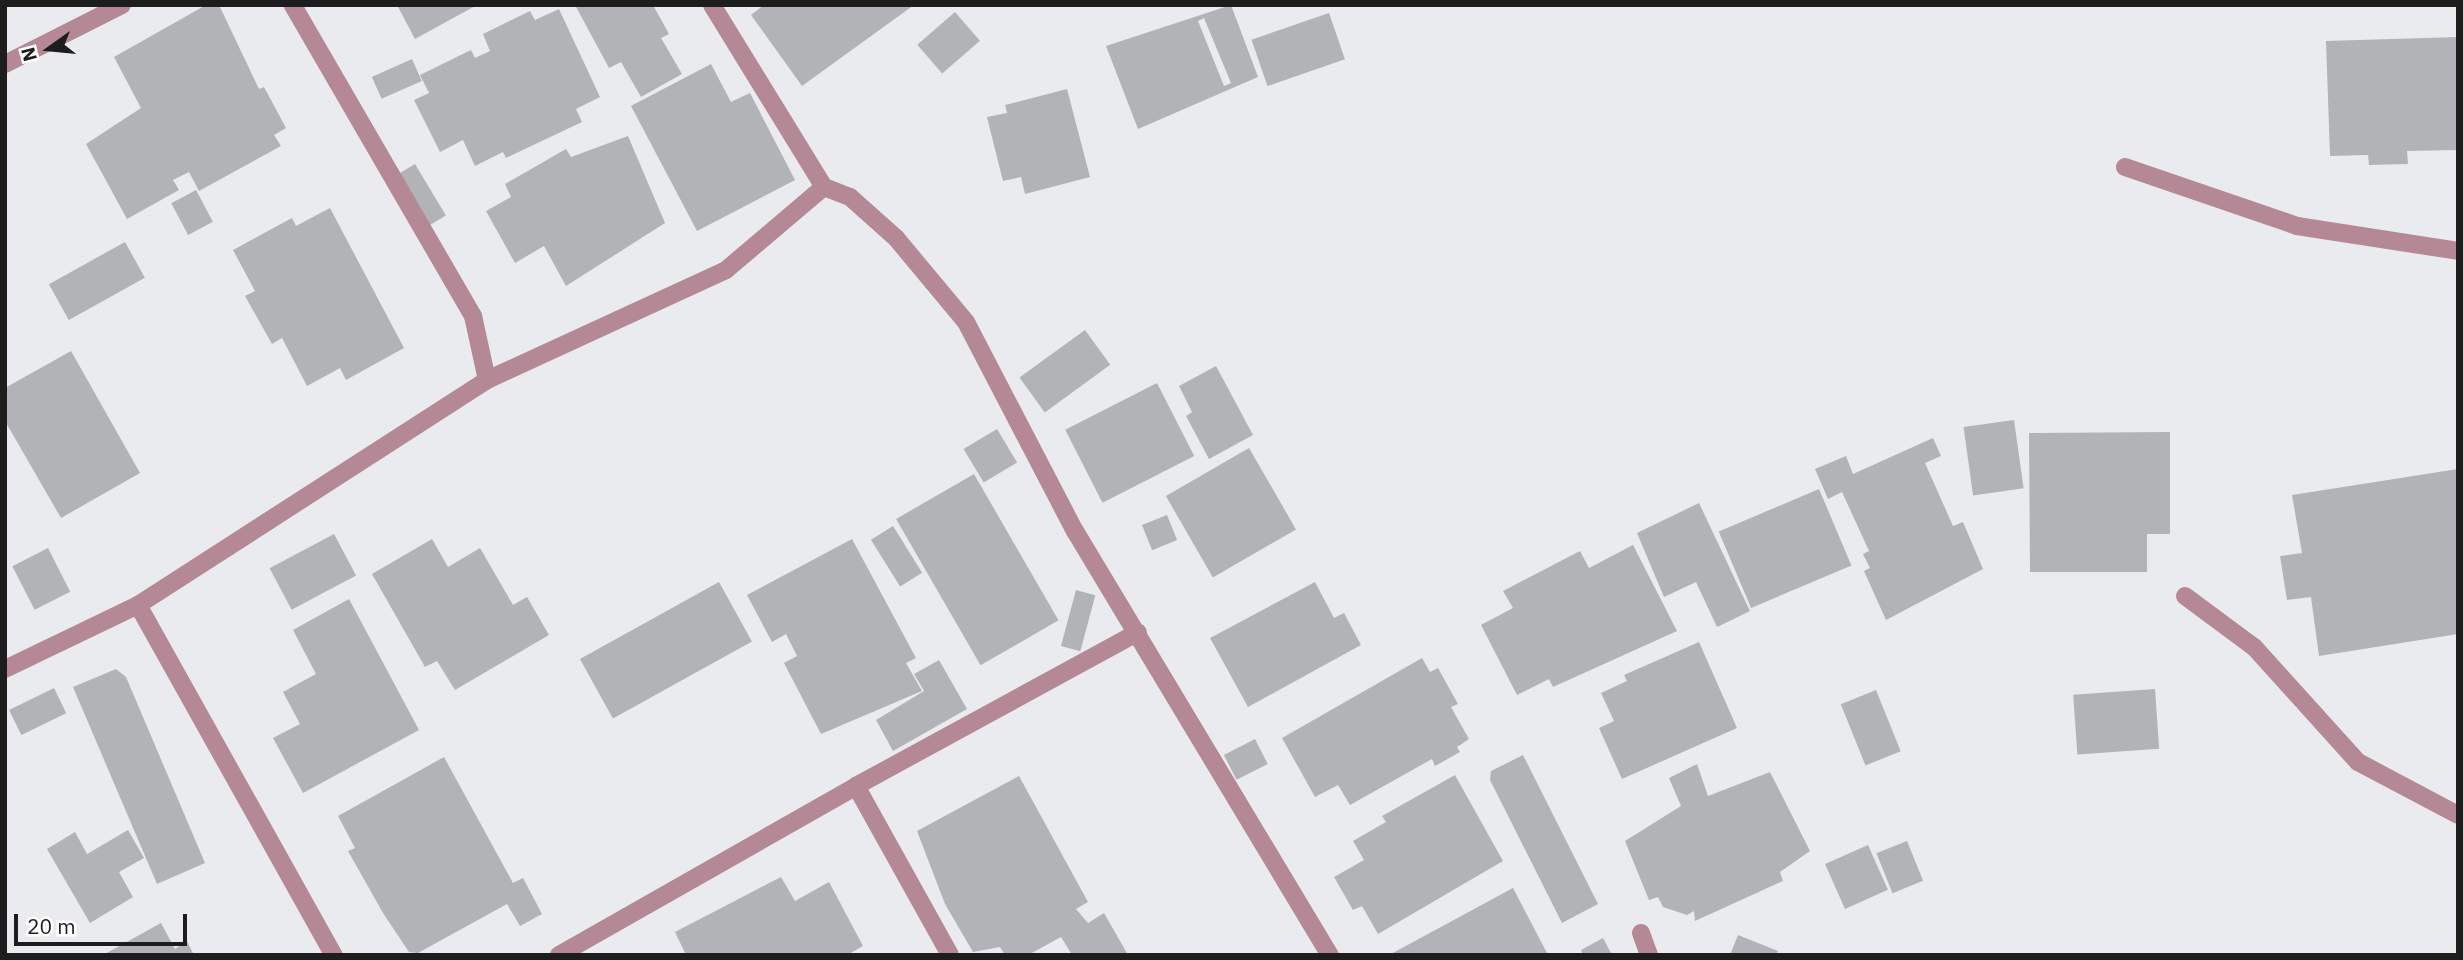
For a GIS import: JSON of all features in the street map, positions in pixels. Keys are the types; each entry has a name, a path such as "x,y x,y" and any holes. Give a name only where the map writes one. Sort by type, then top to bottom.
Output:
{"street":[{"path":"5,64 122,5"},
{"path":"293,5 473,316 487,380"},
{"path":"712,5 824,187 850,197 896,238 966,322 1069,520 1330,955"},
{"path":"2125,167 2297,226 2458,251"},
{"path":"5,669 138,605 487,380 726,270 824,187"},
{"path":"2185,596 2254,647 2358,762 2458,815"},
{"path":"138,605 334,955"},
{"path":"559,955 856,786 1138,632"},
{"path":"856,786 950,955"},
{"path":"1641,933 1649,955"}],"building":[{"path":"206,5 219,5 259,89 264,87 286,128 274,135 281,146 199,191 189,172 173,180 179,190 127,219 86,144 141,108 114,57"},
{"path":"397,5 477,5 415,39"},
{"path":"575,5 653,5 669,34 661,38 682,74 641,97 621,62 609,68"},
{"path":"764,5 914,5 802,86 751,15"},
{"path":"1231,5 1258,77 1138,129 1106,46","holes":["1204,18 1231,83 1224,86 1198,21"]},
{"path":"559,9 600,97 576,109 582,122 506,158 503,152 475,166 463,140 440,152 414,100 429,93 420,75 471,50 475,58 490,51 483,34 530,11 535,20"},
{"path":"955,12 980,41 942,73 917,45"},
{"path":"1329,13 1345,59 1267,86 1251,40"},
{"path":"2458,37 2458,150 2407,151 2408,164 2369,165 2368,155 2330,156 2326,41"},
{"path":"412,59 422,81 382,99 372,77"},
{"path":"711,64 731,102 750,93 795,180 697,231 631,106"},
{"path":"1067,89 1090,177 1025,194 1021,177 1003,181 987,117 1007,113 1005,105"},
{"path":"628,136 665,223 566,286 544,246 515,263 486,211 511,197 505,184 566,149 571,157"},
{"path":"415,164 446,215 428,226 397,175"},
{"path":"196,190 213,222 188,235 171,203"},
{"path":"330,208 404,348 346,380 340,368 307,386 282,338 272,344 245,296 255,291 233,250 292,218 296,226"},
{"path":"125,242 145,278 69,320 49,284"},
{"path":"1085,330 1110,365 1045,412 1019,378"},
{"path":"71,351 140,473 61,518 5,421 5,388"},
{"path":"1216,366 1253,435 1209,459 1186,416 1192,412 1179,386"},
{"path":"1157,383 1194,456 1102,503 1065,430"},
{"path":"2014,420 2024,488 1973,495 1963,427"},
{"path":"997,429 1017,462 984,483 964,449"},
{"path":"2170,432 2170,534 2147,534 2147,572 2030,572 2029,433"},
{"path":"1933,438 1941,456 1925,463 1953,526 1963,522 1983,569 1886,620 1864,571 1870,568 1863,554 1869,551 1842,492 1828,499 1815,469 1846,456 1853,474"},
{"path":"1249,448 1296,529 1213,577 1166,496"},
{"path":"2458,469 2458,634 2319,656 2311,597 2287,600 2280,556 2302,553 2292,495"},
{"path":"974,474 1058,620 981,665 896,519"},
{"path":"1819,489 1851,565 1751,608 1719,532"},
{"path":"1699,503 1750,611 1717,627 1696,582 1664,597 1637,533"},
{"path":"1167,515 1177,540 1152,550 1142,525"},
{"path":"893,526 922,573 900,586 871,540"},
{"path":"334,534 356,575 292,610 270,568"},
{"path":"432,539 448,567 480,548 513,605 527,597 549,635 455,690 437,661 425,667 372,574"},
{"path":"852,539 916,658 906,663 922,691 821,734 784,663 797,656 786,634 772,642 747,595"},
{"path":"1633,545 1677,631 1553,687 1549,679 1517,695 1481,625 1513,608 1503,591 1580,551 1589,568"},
{"path":"48,548 70,592 35,610 12,566"},
{"path":"719,582 752,641 613,719 580,659"},
{"path":"1315,582 1334,618 1344,613 1361,645 1248,707 1210,638"},
{"path":"1076,590 1095,595 1080,651 1061,646"},
{"path":"349,599 419,730 303,793 273,738 300,724 283,692 316,674 293,630"},
{"path":"1699,642 1737,728 1622,779 1599,728 1614,721 1601,693 1627,681 1624,675"},
{"path":"1422,658 1430,672 1438,668 1458,704 1451,707 1469,739 1457,747 1460,752 1435,766 1432,759 1350,805 1338,785 1315,797 1282,738"},
{"path":"939,660 967,709 893,751 876,720 924,691 914,674"},
{"path":"116,669 126,677 205,863 157,884 73,687"},
{"path":"54,688 66,713 21,735 9,710"},
{"path":"2155,689 2159,749 2077,755 2073,695"},
{"path":"1876,690 1901,751 1865,765 1841,704"},
{"path":"1255,739 1268,764 1237,780 1224,755"},
{"path":"1523,755 1598,904 1562,923 1490,780 1491,771"},
{"path":"444,757 513,883 523,878 542,914 520,926 507,904 418,953 409,952 348,851 355,848 338,816"},
{"path":"1697,764 1708,796 1770,772 1810,851 1780,872 1783,881 1695,921 1694,911 1687,915 1663,907 1658,897 1649,900 1625,841 1681,806 1669,778"},
{"path":"1455,775 1503,861 1378,934 1362,906 1353,910 1334,877 1364,860 1353,841 1386,822 1382,816"},
{"path":"1019,776 1088,902 1076,909 1088,923 1104,913 1128,955 1072,955 1061,937 1028,955 1005,955 1000,947 973,952 945,904 917,831"},
{"path":"128,830 144,858 119,872 133,897 90,923 47,849 75,832 87,854"},
{"path":"1907,841 1923,881 1893,893 1876,853"},
{"path":"1868,845 1888,890 1845,909 1825,864"},
{"path":"781,877 795,901 829,882 863,946 847,955 686,955 675,932"},
{"path":"1513,888 1548,955 1389,955"},
{"path":"161,923 175,949 187,941 194,955 103,955"},
{"path":"1738,935 1778,951 1776,955 1730,955"},
{"path":"1603,938 1612,955 1583,955 1581,950"}]}
